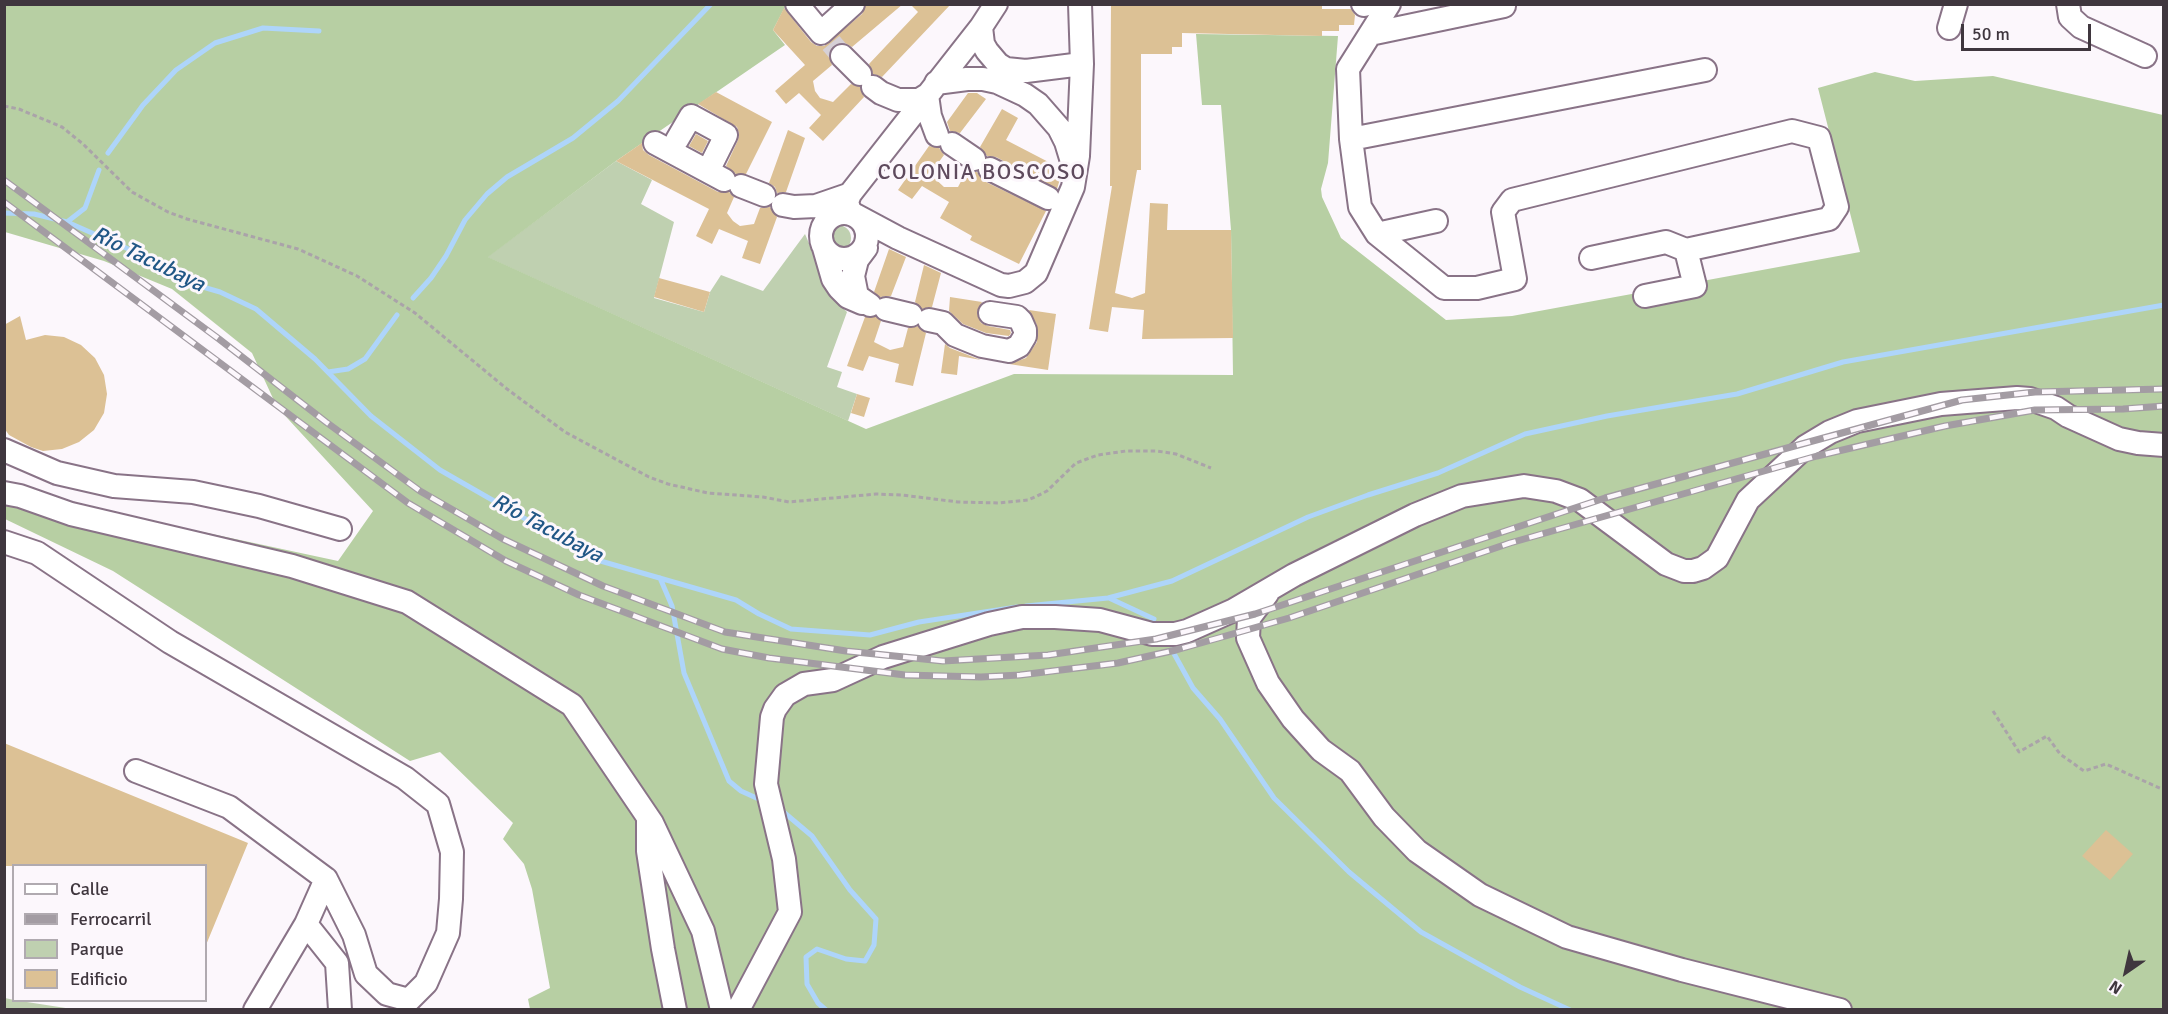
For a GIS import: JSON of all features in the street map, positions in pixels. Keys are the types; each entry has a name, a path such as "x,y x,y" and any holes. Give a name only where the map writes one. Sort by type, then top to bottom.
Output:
{"street":[{"path":"797,4 821,33 853,4"},
{"path":"898,238 878,241 847,260 830,255 822,244 821,231 825,222 852,204 895,135 981,27 996,4"},
{"path":"852,204 868,235 854,268 854,284 857,296 870,305 855,301 839,288 833,279 819,232 810,222 783,205 816,206 840,199 852,204 898,238 1001,285 1017,285 1036,273 1073,187 1078,156 1082,64 1080,4"},
{"path":"1389,4 1348,69 1351,139 1360,207 1377,234 1444,288 1477,288 1515,279 1503,212 1512,200 1792,131 1819,138 1837,207 1829,219 1686,250 1666,242 1591,258"},
{"path":"1949,28 1956,4"},
{"path":"2068,4 2070,17 2081,27 2145,56"},
{"path":"1370,34 1504,6"},
{"path":"981,27 981,36 991,58 1006,69 1026,71 1082,64"},
{"path":"833,46 860,74"},
{"path":"1351,139 1705,70"},
{"path":"895,135 890,111 873,87 898,100 919,100 932,89 967,79 997,82 1038,104 1059,128 1066,142 1074,172 1073,187"},
{"path":"895,135 909,130 919,130 938,135 930,116 932,89"},
{"path":"724,179 726,135 691,116 666,142 724,179 764,195"},
{"path":"952,144 982,164 1048,198"},
{"path":"1377,234 1436,221"},
{"path":"1645,296 1695,286 1686,250"},
{"path":"886,309 943,323 955,335 982,346 1009,351 1019,346 1025,336 1021,321 1017,317 990,313"},
{"path":"738,1010 790,912 784,859 766,784 772,717 775,709 785,695 804,684 833,680 883,657 989,624 1022,617 1100,620 1152,634 1175,634 1198,627 1234,610 1355,543 1415,515 1462,496 1524,486 1557,491 1580,500 1674,568 1694,571 1703,568 1717,558 1748,500 1805,447 1830,432 1857,421 1941,404 2030,399 2056,408 2112,437 2128,442 2163,445"},
{"path":"4,450 57,473 114,486 193,492 259,506 340,529"},
{"path":"4,493 20,496 71,514 292,566 407,602 572,705 648,817 703,931 722,1010"},
{"path":"4,542 38,553 170,642 405,778 438,804 452,852 448,933 426,983 409,1000 387,994 366,974 354,935 326,879 229,807 135,771"},
{"path":"1270,589 1249,618 1248,638 1268,683 1293,719 1321,750 1350,771 1384,817 1417,851 1480,895 1567,937 1682,970 1840,1010"},
{"path":"648,817 648,851 675,1010"},
{"path":"255,1010 306,924 326,879"},
{"path":"306,924 337,963 340,1010"}],"path":[{"path":"4,106 19,109 62,127 83,144 132,192 168,212 298,249 357,276 415,313 507,389 565,432 649,477 668,484 708,493 763,497 789,502 876,494 958,502 999,503 1037,496 1047,491 1077,463 1098,455 1134,450 1157,451 1185,457 1211,468"},
{"path":"1993,711 2019,752 2047,736 2060,754 2084,771 2106,764 2163,790"}],"green space":[{"path":"5,5 786,5 773,30 785,45 616,161 488,257 866,429 1014,374 1233,375 1231,230 1221,105 1202,105 1196,34 1338,36 1328,163 1321,189 1322,197 1341,238 1446,320 1512,316 1860,252 1818,88 1875,72 1915,81 1993,76 2163,115 2163,1009 530,1009 528,999 550,988 532,889 524,864 503,839 513,823 440,752 410,761 113,571 5,519 4,501 198,531 338,561 373,511 277,407 252,353 172,289 104,261 5,232"},
{"path":"616,161 652,180 641,204 674,222 654,298 704,312 710,292 721,275 763,291 805,234 832,297 847,312 827,367 842,372 837,387 857,394 848,421 487,257"},
{"path":"838,225 847,229 851,238 847,247 838,251 829,247 825,238 829,229"},
{"path":"5,998 12,1000 12,1002 72,1009 5,1009"}],"building":[{"path":"866,4 903,4 852,47 845,43 838,43 832,47 829,53 832,65 813,81 815,91 820,98 833,102 851,84 860,87 864,97 823,141 809,128 821,115 799,93 786,104 775,91 805,65 773,30 784,8 811,42 817,46 824,46 862,14"},
{"path":"910,4 951,4 882,77 873,74 869,64 918,12"},
{"path":"1111,4 1322,4 1322,9 1351,9 1355,15 1354,25 1339,25 1339,31 1322,31 1322,36 1182,33 1182,47 1172,47 1172,54 1141,54 1141,170 1137,170 1115,293 1132,298 1145,293 1150,203 1168,204 1167,230 1231,230 1233,338 1142,339 1144,310 1112,307 1108,332 1089,329 1112,186 1110,186"},
{"path":"716,92 772,122 746,174 736,174 726,166 738,140 737,127 698,104"},
{"path":"968,93 977,93 986,99 960,133 950,131 947,122"},
{"path":"1002,109 1018,118 1006,140 1060,168 1062,172 1057,189 996,157 987,156 980,147"},
{"path":"788,130 805,138 786,192 777,193 775,187 769,183"},
{"path":"696,134 708,141 702,153 689,146"},
{"path":"642,143 643,150 649,155 718,192 729,192 734,197 727,213 740,226 754,224 760,208 770,207 777,217 760,264 742,258 748,241 719,229 712,244 696,236 709,209 616,161"},
{"path":"929,146 939,148 944,155 930,174 944,187 958,187 967,170 977,172 984,181 1046,211 1019,264 970,240 972,236 940,218 949,202 922,186 912,199 898,190"},
{"path":"889,249 906,257 891,296 880,297 874,292"},
{"path":"924,265 941,273 932,307 922,309 915,302"},
{"path":"659,278 710,292 704,312 654,297"},
{"path":"950,297 982,302 977,312 981,323 1010,330 1011,333 1009,336 986,333 963,324 949,311"},
{"path":"1029,310 1056,314 1048,370 1009,364 1026,358 1037,342 1037,325"},
{"path":"20,316 26,340 45,335 64,337 81,345 95,358 104,375 107,394 104,413 94,430 79,442 62,449 43,451 31,447 9,435 4,428 4,325"},
{"path":"865,317 876,317 881,321 874,342 890,350 903,347 908,328 918,326 926,333 913,386 895,382 899,364 869,356 863,371 847,366"},
{"path":"945,344 981,360 959,356 957,375 941,373"},
{"path":"857,394 870,398 864,417 851,413"},
{"path":"4,743 248,843 207,943 207,864 12,864 12,866 4,866"},
{"path":"2106,830 2133,854 2110,880 2082,856"}],"waterway":[{"path":"413,298 431,278 446,256 465,220 487,194 507,177 573,138 618,101 711,4"},
{"path":"108,153 143,105 176,70 215,43 263,28 319,31"},
{"path":"67,222 85,208 99,170"},
{"name":"Río Tacubaya","path":"4,213 34,214 67,222 142,255 196,285 220,292 256,309 315,359 371,416 440,470 597,560 736,600 791,629 870,635 919,622 1017,607"},
{"path":"1026,606 1108,598 1172,581 1308,517 1438,473 1525,434 1607,416 1737,394 1843,362 2164,305"},
{"path":"328,372 348,369 365,359 397,315"},
{"name":"Río Tacubaya","path":"660,578 672,606 684,673 729,781 741,791 763,801"},
{"path":"1109,598 1154,619"},
{"path":"1172,650 1193,688 1220,719 1274,798 1349,872 1421,932 1520,987 1570,1010"},
{"name":"Río Tacubaya","path":"780,809 812,836 850,890 876,919 874,945 865,961 846,959 817,949 806,957 807,984 818,1003 826,1010"}],"tunnel":[{"path":"831,43 842,56"}],"railway":[{"path":"4,180 420,491 503,539 603,586 725,632 846,651 943,661 1048,655 1156,639 1255,614 1605,498 1962,400 2035,392 2164,389"},
{"path":"4,202 408,503 506,561 579,595 722,649 769,658 905,675 981,677 1020,675 1118,663 1176,650 1289,618 1510,543 1817,456 1945,426 2035,410 2164,406"}],"district":[{"name":"COLONIA BOSCOSO","path":"982,173"}]}
